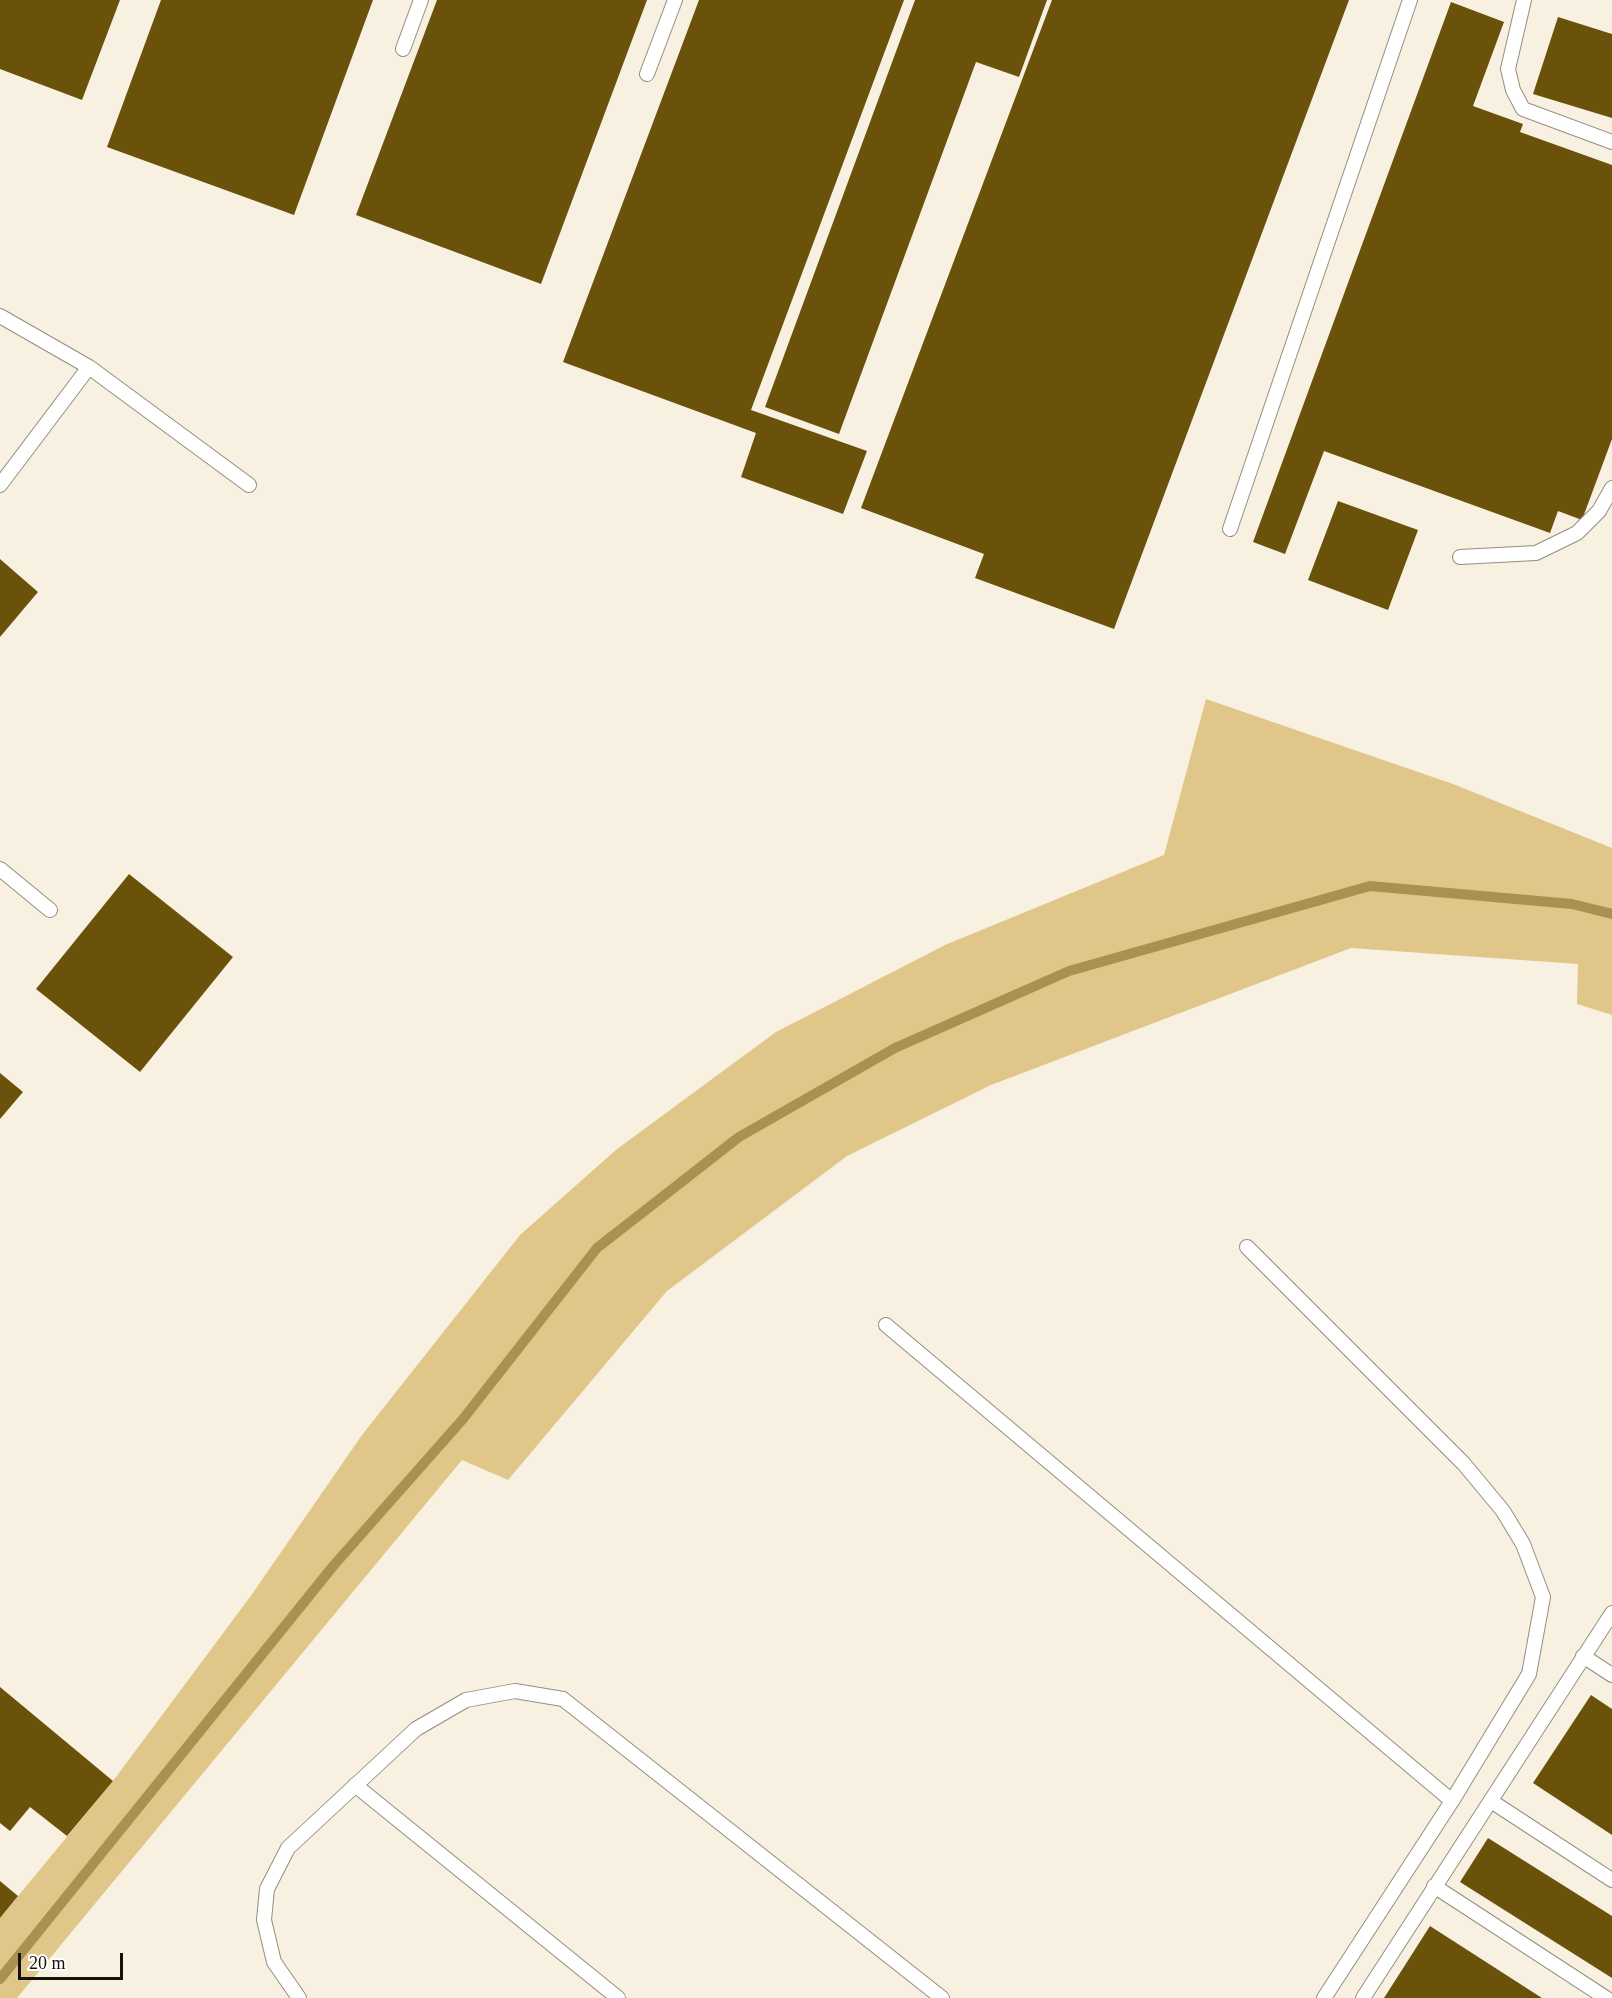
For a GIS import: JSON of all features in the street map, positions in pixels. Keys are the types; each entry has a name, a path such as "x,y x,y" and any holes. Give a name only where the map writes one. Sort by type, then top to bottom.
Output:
{"lane":[{"path":"403,50 421,0"},
{"path":"647,74 675,0"},
{"path":"1230,529 1410,0"},
{"path":"1524,0 1508,69 1513,90 1523,109 1612,142"},
{"path":"0,316 89,367 249,484"},
{"path":"0,485 89,367"},
{"path":"1460,557 1536,553 1577,533 1599,511 1612,488"},
{"path":"0,869 50,910"},
{"path":"1247,1247 1464,1464 1503,1511 1518,1536 1543,1597 1529,1674 1452,1801 1324,1998"},
{"path":"886,1325 1452,1801"},
{"path":"1363,1998 1612,1613"},
{"path":"1583,1656 1612,1676"},
{"path":"299,1998 274,1962 264,1920 267,1889 288,1848 416,1729 466,1700 515,1691 563,1699 942,1998"},
{"path":"355,1785 618,1998"},
{"path":"1491,1801 1612,1880"},
{"path":"1434,1887 1606,1998"}],"shaded area":[{"path":"1206,699 1453,784 1612,848 1612,1015 1577,1004 1578,964 1351,948 991,1085 847,1156 667,1291 508,1480 462,1460 17,1998 0,1998 0,1918 113,1781 250,1597 362,1435 520,1235 617,1149 776,1032 945,945 1164,855"}],"building":[{"path":"0,0 120,0 82,100 0,69"},
{"path":"161,0 373,0 294,215 107,147"},
{"path":"437,0 647,0 541,284 356,215"},
{"path":"699,0 904,0 751,410 867,451 843,514 741,477 756,433 563,362"},
{"path":"915,0 1047,0 1019,77 976,62 839,434 765,407"},
{"path":"1052,0 1349,0 1114,629 975,578 984,554 861,508"},
{"path":"1451,2 1504,22 1473,106 1523,124 1520,132 1612,165 1612,439 1582,520 1558,511 1550,533 1324,451 1285,554 1253,542"},
{"path":"1558,17 1612,34 1612,118 1533,94"},
{"path":"1338,501 1418,530 1388,610 1308,580"},
{"path":"0,559 38,592 0,637"},
{"path":"129,874 233,957 140,1072 36,989"},
{"path":"0,1073 23,1092 0,1119"},
{"path":"0,1687 113,1781 67,1836 30,1807 10,1831 0,1823"},
{"path":"1591,1695 1612,1709 1612,1835 1533,1783"},
{"path":"1488,1838 1612,1916 1612,1978 1460,1882"},
{"path":"0,1881 18,1896 0,1918"},
{"path":"1430,1926 1542,1998 1384,1998"}],"waterway":[{"path":"0,1979 334,1565 463,1419 597,1248 739,1137 895,1048 1069,971 1370,886 1572,904 1612,914"}]}
